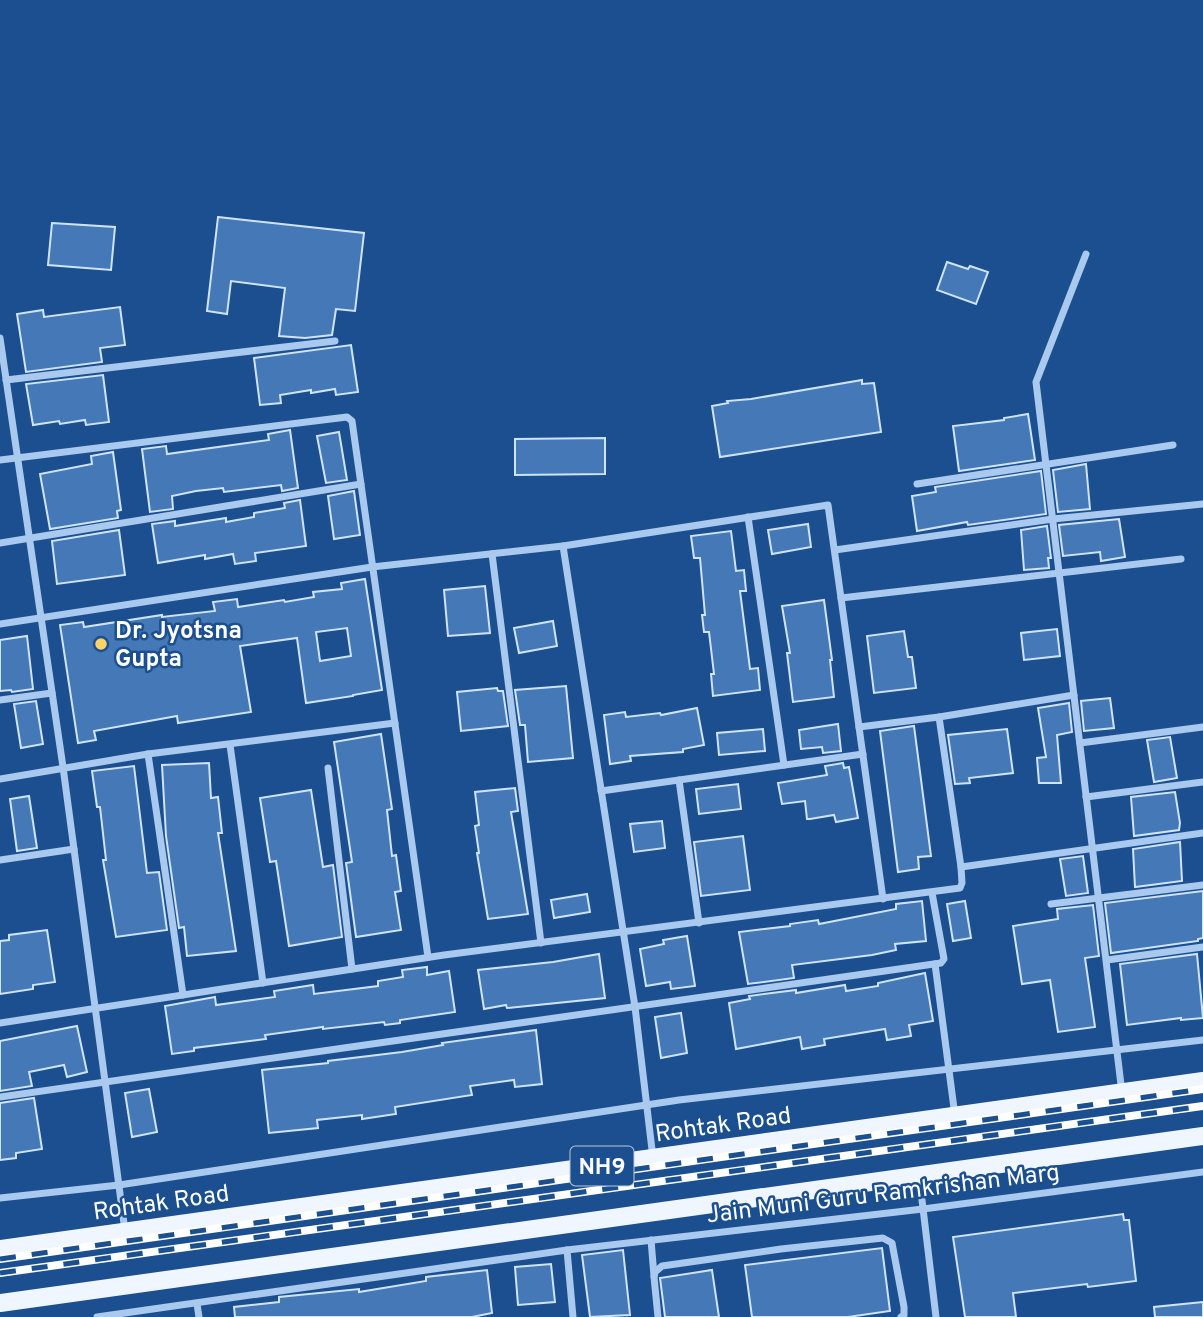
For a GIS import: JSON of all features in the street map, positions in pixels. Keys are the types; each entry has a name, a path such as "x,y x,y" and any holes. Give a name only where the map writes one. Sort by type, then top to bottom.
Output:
{"main road":[{"name":"Rohtak Road","path":"0,1249 1203,1081"},
{"name":"NH9","path":"0,1303 1203,1136"}],"street":[{"path":"1086,254 1036,382 1122,1094"},
{"path":"0,338 63,767 125,1232"},
{"path":"6,380 335,341"},
{"path":"0,460 347,417 354,424 360,484 428,957"},
{"path":"917,484 1173,445"},
{"path":"0,543 360,484"},
{"path":"835,550 1053,519 1203,504"},
{"path":"0,624 372,568 563,546 828,505 883,899"},
{"path":"748,517 784,765"},
{"path":"563,546 635,1007 653,1159"},
{"path":"492,554 541,943"},
{"path":"841,598 1181,559"},
{"path":"0,700 52,693"},
{"path":"859,727 1074,695"},
{"path":"0,1023 428,957 960,888 961,867 939,717"},
{"path":"0,779 148,754 395,723"},
{"path":"1080,743 1203,727"},
{"path":"230,745 263,983"},
{"path":"148,754 183,995"},
{"path":"601,791 863,754"},
{"path":"328,768 352,969"},
{"path":"679,780 699,923"},
{"path":"1086,797 1203,782"},
{"path":"961,867 1203,833"},
{"path":"0,860 74,849"},
{"path":"1051,904 1203,885"},
{"path":"0,1097 942,963 944,960 932,893"},
{"path":"1107,960 1203,947"},
{"path":"935,964 955,1117"},
{"path":"0,1198 119,1185 646,1105 1203,1040"},
{"name":"Jain Muni Guru Ramkrishan Marg","path":"97,1317 567,1250 923,1209 1203,1172"},
{"path":"919,1175 936,1317"},
{"path":"654,1277 662,1266 675,1262 883,1238 892,1243 897,1259 904,1307 904,1315 901,1317"},
{"path":"651,1240 658,1317"},
{"path":"567,1250 573,1317"},
{"path":"197,1304 199,1317"}],"building":[{"path":"218,217 364,233 355,311 336,309 332,335 305,338 279,336 285,288 231,281 227,314 207,311"},
{"path":"52,223 115,227 111,270 48,265"},
{"path":"947,262 988,272 976,304 937,290"},
{"path":"120,307 125,345 100,348 102,362 26,372 17,314 43,310 44,317"},
{"path":"351,345 358,392 336,395 335,389 311,393 311,390 280,395 281,403 260,405 254,358"},
{"path":"103,375 109,422 86,425 85,420 60,424 59,421 33,425 26,384"},
{"path":"862,380 862,384 874,383 881,432 720,457 712,406 728,403 727,401"},
{"path":"1028,414 1035,460 959,471 953,426 1004,420"},
{"path":"290,430 298,488 282,491 281,485 224,492 223,488 196,491 172,496 173,509 150,512 142,449 166,446 167,454 269,440 268,434"},
{"path":"339,432 347,480 326,483 317,436"},
{"path":"605,438 605,474 515,475 515,439"},
{"path":"113,452 121,510 117,511 118,518 50,529 40,474 92,464 91,456"},
{"path":"1086,464 1090,509 1058,512 1053,470"},
{"path":"1041,471 1046,514 968,525 967,522 917,531 912,496 936,492 935,487"},
{"path":"354,491 360,535 334,539 328,496"},
{"path":"300,500 306,546 255,553 256,561 235,564 233,554 205,559 205,555 158,563 152,524 175,521 175,526 226,518 226,522 254,517 254,513 285,508 284,503"},
{"path":"1119,519 1125,557 1101,561 1100,552 1063,556 1059,525"},
{"path":"808,524 811,547 772,554 768,530"},
{"path":"1047,526 1051,558 1048,558 1049,568 1024,570 1021,530"},
{"path":"119,530 125,575 57,584 52,541"},
{"path":"731,531 736,571 744,570 746,591 740,591 750,669 758,668 760,690 713,696 711,674 714,674 709,632 704,632 702,615 705,615 700,558 694,558 691,536"},
{"path":"365,579 382,690 306,703 297,638 240,646 251,712 178,723 177,716 94,731 96,740 78,743 60,625 83,622 84,627 162,615 215,611 213,602 237,599 238,607 285,602 314,597 313,592 342,589 341,583","holes":["347,628 351,656 320,661 316,632"]},
{"path":"485,586 490,633 448,636 444,590"},
{"path":"824,600 834,697 793,702 787,653 790,653 782,606"},
{"path":"553,621 557,646 519,653 514,628"},
{"path":"1057,629 1060,656 1024,660 1021,633"},
{"path":"904,631 908,657 912,657 916,688 874,693 867,636"},
{"path":"27,636 33,689 0,691 0,640"},
{"path":"566,686 573,758 528,762 525,725 520,725 515,690"},
{"path":"497,688 498,691 503,691 508,726 461,731 457,692"},
{"path":"1110,698 1114,728 1084,731 1081,701"},
{"path":"36,701 43,744 21,748 14,704"},
{"path":"1069,703 1072,732 1057,735 1061,783 1039,783 1037,758 1046,757 1038,708"},
{"path":"697,708 704,745 683,749 683,752 630,756 631,761 610,764 604,715 625,712 626,717 661,715"},
{"path":"838,724 841,751 823,753 822,747 801,749 799,730"},
{"path":"914,726 931,856 918,857 919,869 898,872 880,731"},
{"path":"763,729 765,751 719,755 717,733"},
{"path":"1007,729 1013,773 969,778 970,783 955,784 948,735"},
{"path":"381,734 392,809 387,810 392,856 396,855 401,891 395,892 401,930 356,937 346,863 352,862 334,742"},
{"path":"1170,737 1177,778 1154,782 1147,740"},
{"path":"209,763 211,798 218,797 222,833 218,833 236,951 187,956 184,927 179,928 166,836 162,765"},
{"path":"843,763 844,768 849,767 858,818 836,822 834,815 807,819 805,801 782,804 778,783 827,775 825,766"},
{"path":"134,766 147,873 159,872 167,930 116,937 103,860 106,860 100,807 97,807 92,771"},
{"path":"738,784 741,809 699,814 696,789"},
{"path":"515,788 518,811 511,812 528,914 488,919 477,853 475,826 479,825 475,792"},
{"path":"311,790 323,867 333,865 342,937 289,946 276,861 270,862 260,798"},
{"path":"1175,792 1179,830 1134,836 1131,797"},
{"path":"29,796 37,848 17,851 10,799"},
{"path":"662,821 665,848 634,852 630,824"},
{"path":"743,836 750,890 701,896 694,842"},
{"path":"1180,842 1182,881 1135,887 1133,849"},
{"path":"1083,856 1088,893 1066,896 1060,859"},
{"path":"1203,891 1203,938 1198,941 1111,953 1105,903"},
{"path":"587,894 590,912 554,918 551,900"},
{"path":"922,901 926,941 895,944 896,950 872,955 792,965 794,978 748,984 739,932 818,920 819,924 896,909 896,904"},
{"path":"965,901 971,938 953,941 947,904"},
{"path":"1093,905 1099,956 1085,958 1095,1027 1058,1032 1050,980 1022,984 1013,926 1058,919 1057,909"},
{"path":"47,930 55,982 33,985 33,989 0,994 0,941 9,940 9,935"},
{"path":"687,936 695,986 671,989 670,982 646,986 640,949 664,944 663,940"},
{"path":"599,954 605,998 484,1009 478,970"},
{"path":"1197,954 1203,1018 1127,1025 1120,964"},
{"path":"427,967 427,975 449,971 455,1012 400,1020 400,1023 385,1025 384,1022 323,1027 265,1035 266,1039 194,1048 194,1051 172,1054 165,1006 215,997 216,1005 275,997 274,991 313,985 314,994 378,986 378,981 403,977 402,970"},
{"path":"925,973 933,1021 909,1025 911,1036 887,1040 885,1029 824,1039 825,1045 802,1049 800,1037 736,1049 729,1003 750,999 749,996 796,990 796,993 845,985 846,991 878,986 878,983"},
{"path":"681,1013 687,1053 661,1058 655,1017"},
{"path":"77,1026 87,1072 67,1077 64,1065 29,1072 32,1086 0,1091 0,1041"},
{"path":"536,1030 542,1084 515,1087 514,1080 470,1086 472,1095 395,1107 396,1114 362,1119 362,1115 317,1120 318,1128 269,1133 262,1070 328,1063"},
{"path":"149,1089 157,1132 132,1137 125,1093"},
{"path":"34,1098 42,1149 16,1153 16,1158 0,1160 0,1103"},
{"path":"1123,1214 1124,1220 1129,1220 1136,1281 1013,1293 1016,1317 965,1317 953,1237"},
{"path":"882,1248 890,1311 848,1317 752,1317 745,1265"},
{"path":"623,1250 630,1315 590,1317 582,1255"},
{"path":"551,1264 555,1302 518,1305 515,1267"},
{"path":"487,1270 492,1313 472,1317 235,1317 234,1307 279,1302 279,1297 359,1289 359,1292 426,1281 426,1277"},
{"path":"712,1270 719,1317 665,1317 660,1278"},
{"path":"1203,1302 1203,1317 1155,1317 1154,1307"}],"railway":[{"path":"0,1259 1203,1089"},
{"path":"0,1273 1203,1106"}],"place":[{"name":"Dr. Jyotsna Gupta","path":"101,644"}]}
